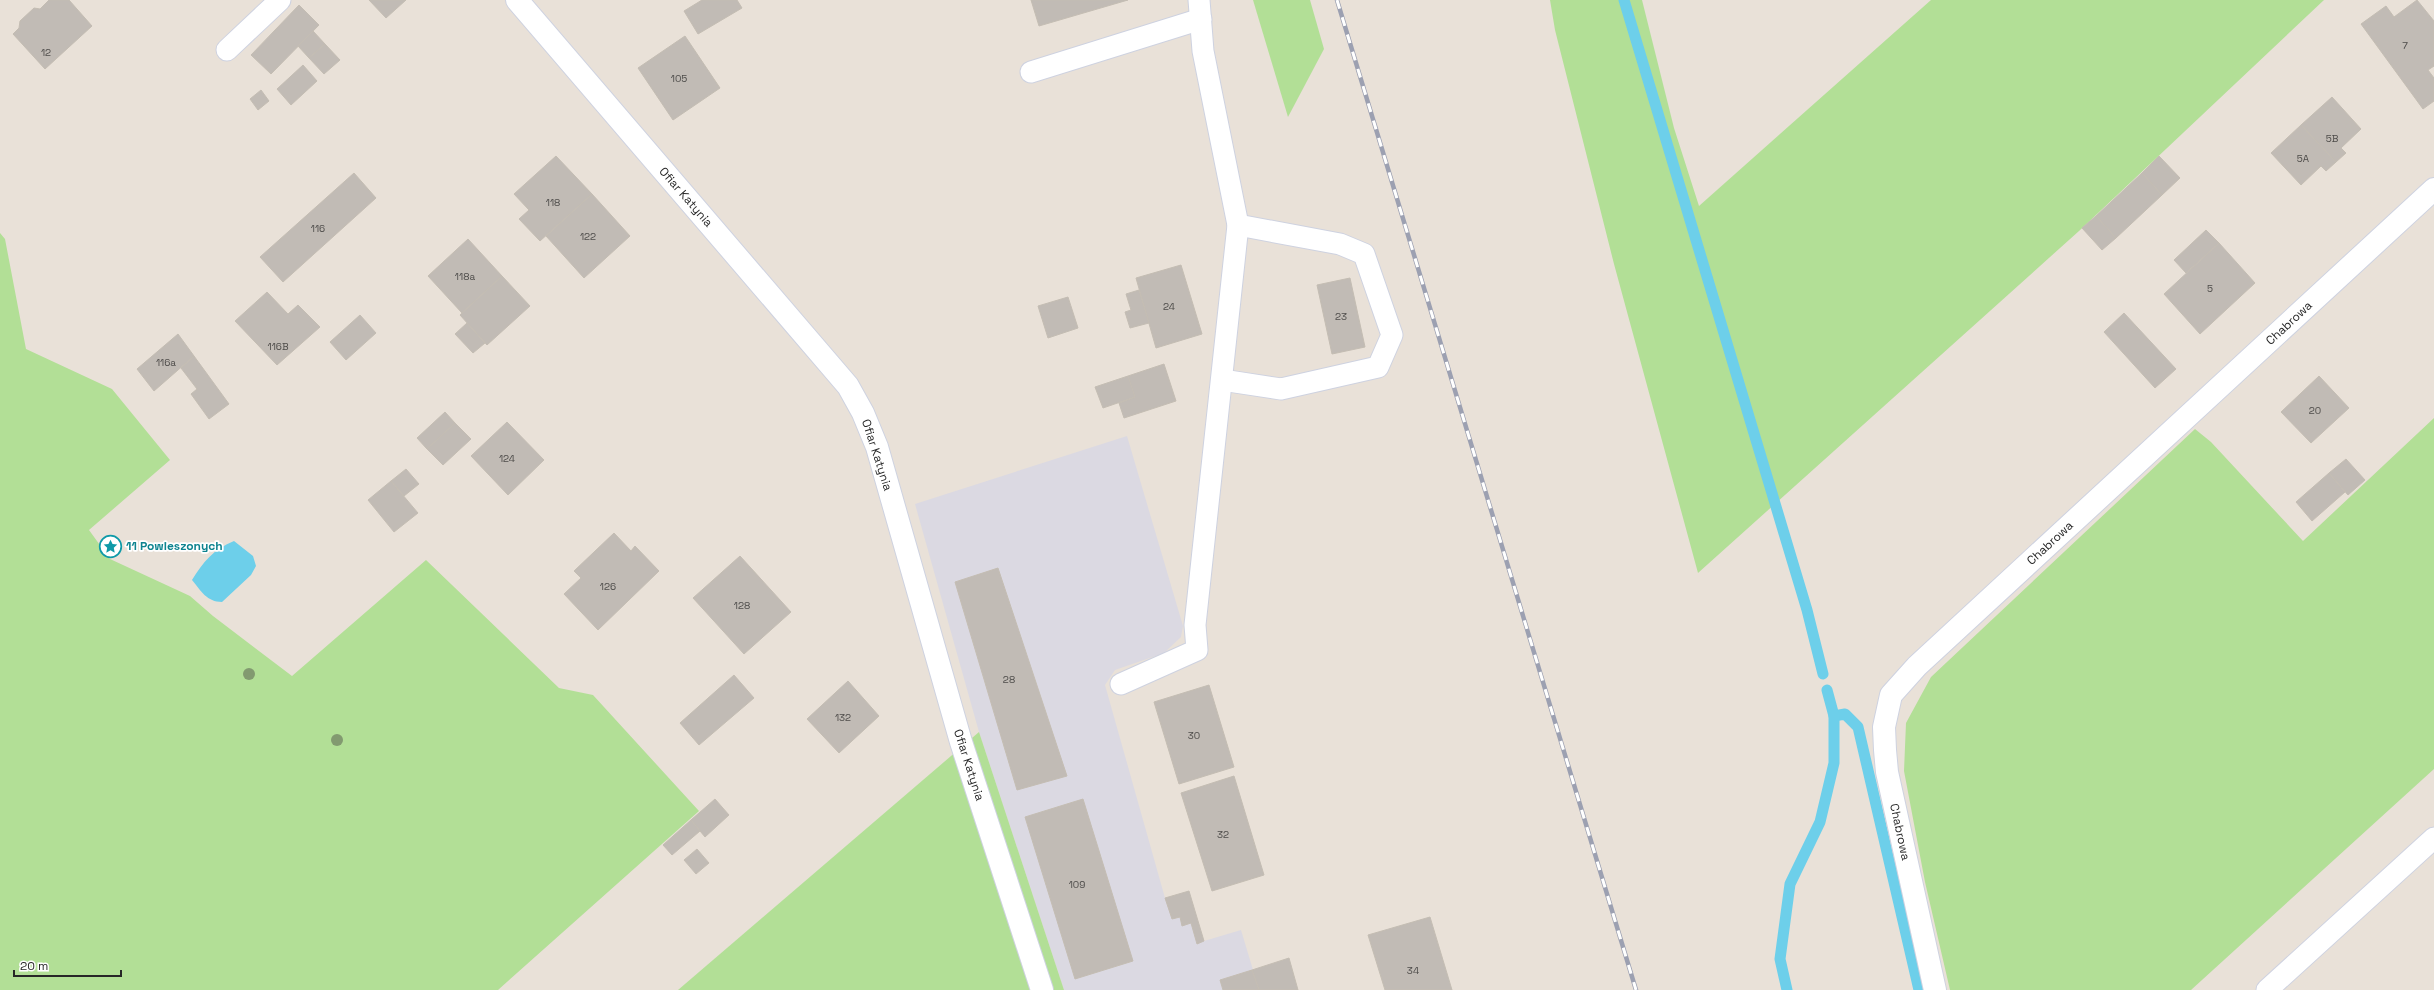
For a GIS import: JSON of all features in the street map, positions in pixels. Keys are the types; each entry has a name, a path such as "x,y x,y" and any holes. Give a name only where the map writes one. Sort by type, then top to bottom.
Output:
{"street":[{"name":"Ofiar Katynia","path":"516,0 848,386 863,413 877,447 961,742 1042,990"},
{"name":"Chabrowa","path":"1935,990 1887,772 1884,727 1891,695 1916,666 2434,190"}],"lane":[{"path":"227,50 280,0"},
{"path":"1031,72 1200,10 1203,51 1238,225 1195,625 1196,650 1121,684"},
{"path":"1222,380 1281,389 1378,367 1392,335 1364,254 1340,244 1238,225"},
{"path":"2267,990 2434,838"}],"shaded area":[{"path":"1127,436 1183,626 1181,637 1164,653 1115,670 1105,685 1165,898 1189,891 1204,941 1241,930 1259,990 1064,990 979,732 915,504"}],"green space":[{"path":"1253,0 1310,0 1324,49 1288,117"},
{"path":"1550,0 1642,0 1674,128 1699,206 1931,0 2324,0 2079,231 1698,573 1614,264 1555,30"},
{"path":"0,233 5,239 26,349 112,389 170,460 89,530 110,559 190,596 213,616 292,676 426,560 559,688 593,695 699,811 498,990 0,990"},
{"path":"2434,418 2434,769 2191,990 1950,990 1925,882 1904,771 1906,723 1931,677 2195,429 2211,442 2303,541"},
{"path":"979,732 1064,990 678,990"}],"water":[{"path":"234,541 253,556 256,566 251,575 222,602 217,602 208,598 201,592 192,580 200,567 215,552"}],"building":[{"path":"49,0 69,0 92,26 45,69 13,34 19,28 20,21 34,8 40,9"},
{"path":"369,0 406,0 386,18"},
{"path":"702,0 737,0 742,8 698,34 684,11"},
{"path":"1031,0 1128,0 1039,26"},
{"path":"2417,0 2434,21 2434,66 2428,70 2434,78 2434,101 2423,109 2361,24 2386,6 2394,17"},
{"path":"299,5 319,25 271,74 251,55"},
{"path":"313,31 325,44 309,58 298,46"},
{"path":"685,36 720,88 673,120 638,68"},
{"path":"325,44 340,60 324,74 309,58"},
{"path":"303,65 317,81 291,105 277,89"},
{"path":"261,90 269,101 258,110 250,99"},
{"path":"2332,97 2361,129 2341,148 2346,153 2336,162 2301,125"},
{"path":"2301,125 2336,162 2326,171 2321,166 2301,185 2271,153"},
{"path":"556,156 592,194 540,241 519,219 529,210 514,194"},
{"path":"2159,156 2180,178 2162,195 2142,173"},
{"path":"354,173 376,198 283,282 260,257"},
{"path":"2142,173 2162,195 2116,238 2096,216"},
{"path":"592,194 630,236 584,278 546,236"},
{"path":"2096,216 2116,238 2102,250 2082,228"},
{"path":"2206,230 2219,243 2186,273 2174,260"},
{"path":"468,239 502,276 462,313 428,276"},
{"path":"2219,243 2255,283 2200,334 2164,294"},
{"path":"1181,265 1202,334 1156,348 1136,278"},
{"path":"502,276 530,306 487,345 460,315"},
{"path":"1350,278 1365,347 1332,354 1317,285"},
{"path":"1139,290 1149,323 1130,328 1125,312 1131,310 1126,294"},
{"path":"267,292 288,314 298,305 320,327 277,365 235,321"},
{"path":"1068,297 1078,328 1048,338 1038,306"},
{"path":"2124,313 2176,369 2155,388 2104,332"},
{"path":"360,315 376,333 346,360 330,342"},
{"path":"467,323 485,343 473,353 455,334"},
{"path":"178,334 194,356 154,391 137,369"},
{"path":"194,356 229,404 209,419 191,394 197,389 181,368"},
{"path":"1164,364 1176,401 1124,418 1119,403 1135,397 1128,376"},
{"path":"1128,376 1135,397 1103,408 1095,387"},
{"path":"2319,376 2349,408 2311,443 2281,412"},
{"path":"445,412 455,423 427,449 417,438"},
{"path":"507,422 544,460 508,495 471,456"},
{"path":"455,423 471,439 443,465 427,449"},
{"path":"2346,459 2365,480 2348,495 2329,473"},
{"path":"406,469 419,484 404,496 391,481"},
{"path":"2329,473 2345,492 2312,521 2296,502"},
{"path":"391,481 418,513 394,532 368,500"},
{"path":"614,533 631,551 635,546 659,571 598,630 564,594 581,578 574,571"},
{"path":"740,556 791,612 744,654 693,598"},
{"path":"998,568 1067,776 1017,790 955,582"},
{"path":"734,675 754,698 699,745 680,723"},
{"path":"848,681 879,716 839,753 807,719"},
{"path":"1209,685 1234,767 1179,784 1154,702"},
{"path":"1234,776 1264,875 1212,891 1181,793"},
{"path":"715,799 729,815 705,837 691,820"},
{"path":"1083,799 1133,961 1075,979 1025,817"},
{"path":"691,820 700,831 672,855 663,845"},
{"path":"697,849 709,863 696,874 684,860"},
{"path":"1189,891 1204,941 1197,944 1191,923 1182,926 1180,917 1172,919 1165,898"},
{"path":"1430,917 1452,990 1385,990 1368,935"},
{"path":"1289,958 1298,990 1259,990 1252,970"},
{"path":"1252,970 1259,990 1223,990 1220,980"}],"waterway":[{"path":"1624,0 1807,610 1823,674"},
{"path":"1787,990 1780,959 1790,884 1820,822 1834,763 1834,716 1827,690"},
{"path":"1834,716 1845,714 1858,727 1919,990"}],"railway":[{"path":"1337,0 1636,990"}],"place":[{"name":"11 Powieszonych","path":"111,546"}]}
